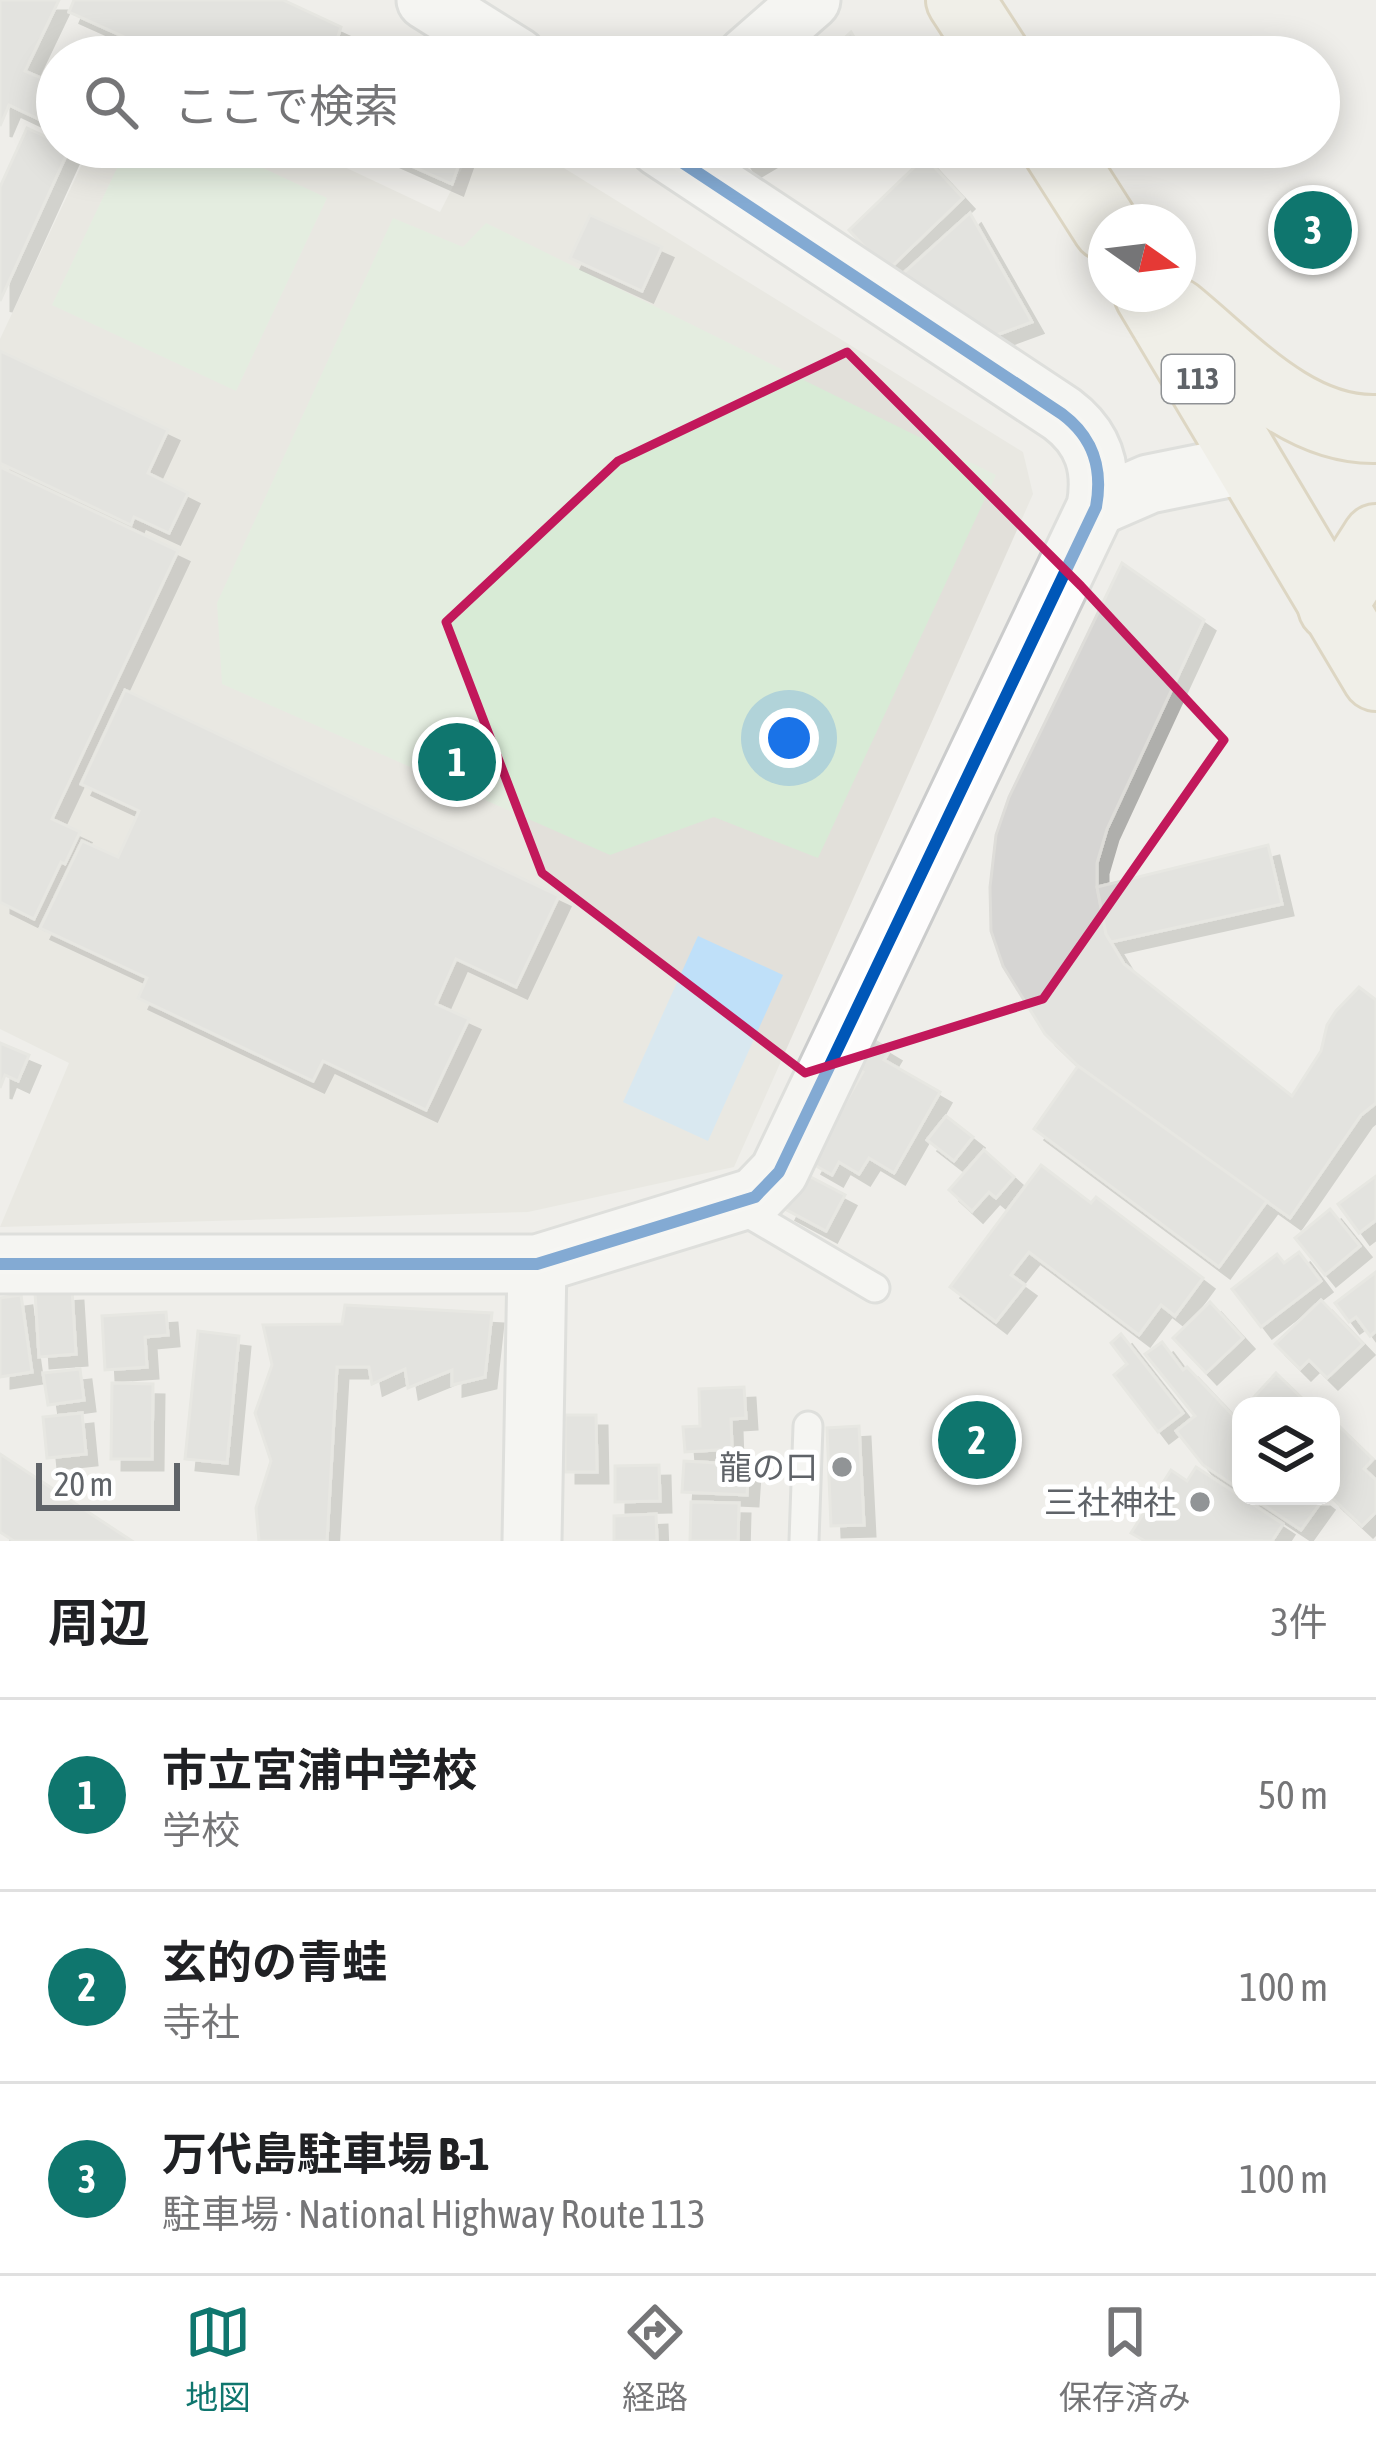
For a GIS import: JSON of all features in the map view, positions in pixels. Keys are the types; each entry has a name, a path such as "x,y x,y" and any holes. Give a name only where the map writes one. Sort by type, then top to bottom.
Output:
{"highway":[{"path":"960,0 983,36"},
{"path":"1068,168 1091,204"},
{"name":"113","path":"1162,312 1248,464 1354,601 1376,677"},
{"path":"1175,312 1286,400 1316,418 1347,429 1376,429"},
{"path":"1354,601 1376,538"}],"street":[{"path":"426,0 483,36"},
{"path":"770,36 811,0"},
{"path":"0,1264 537,1264 740,1202 769,1185 797,1139 1096,507 1100,472 1076,424 691,168"},
{"path":"1096,507 1149,484 1248,464"},
{"path":"532,1541 537,1264"}],"lane":[{"path":"740,1202 753,1216 875,1288"},
{"path":"805,1541 808,1426"}],"highlighted area":[{"path":"847,352 1081,586 1224,740 1043,999 805,1073 542,873 446,622 618,461"}],"shaded area":[{"path":"80,168 347,168 440,212 462,168 564,168 1023,452 1033,494 734,1167 528,1212 0,1227 69,1063 0,1029 0,339"}],"green space":[{"path":"117,168 263,168 327,198 236,391 52,305"},
{"path":"393,218 463,247 486,223 996,475 818,858 714,817 610,855 222,684 217,603"}],"water":[{"path":"698,936 783,975 708,1141 623,1102"}],"building":[{"path":"0,0 59,0 42,36 36,36 36,48 25,71 36,76 36,118 9,105 0,126"},
{"path":"74,0 283,0 341,27 338,36 122,36 69,12"},
{"path":"27,128 36,132 36,168 60,168 0,301 0,187"},
{"path":"416,168 458,168 452,184"},
{"path":"914,168 935,168 963,198 887,271 849,230"},
{"path":"970,213 1032,322 991,337 898,278"},
{"path":"590,215 662,247 642,291 570,258"},
{"path":"0,351 168,430 148,473 188,493 169,533 134,517 131,525 0,463"},
{"path":"0,467 178,551 52,819 80,832 34,919 0,902"},
{"path":"1122,563 1204,620 1107,829 1097,863 1106,934 1124,964 1292,1096 1321,1051 1336,1011 1359,987 1376,1000 1376,1103 1361,1115 1290,1218 1078,1066 1045,1034 1003,966 991,931 996,835 1009,797"},
{"path":"125,690 559,896 516,987 456,959 436,1004 469,1019 426,1110 323,1061 313,1081 138,998 147,978 40,928 82,841 118,857 139,811 81,784"},
{"path":"1268,845 1282,904 1111,942 1106,934 1097,887"},
{"path":"870,1038 890,1050 884,1060 940,1092 894,1173 869,1158 859,1174 839,1162 832,1175 811,1163 863,1072 853,1067"},
{"path":"0,1043 29,1055 18,1081 5,1075 0,1088"},
{"path":"1078,1066 1267,1201 1219,1267 1034,1129"},
{"path":"946,1116 973,1137 954,1161 927,1140"},
{"path":"984,1150 1014,1177 996,1198 989,1192 972,1211 949,1190"},
{"path":"1041,1165 1091,1203 1096,1197 1203,1278 1175,1316 1161,1305 1139,1335 1029,1252 1011,1275 1025,1285 996,1322 950,1287"},
{"path":"803,1173 845,1195 826,1231 785,1209"},
{"path":"1376,1176 1376,1220 1359,1233 1338,1204"},
{"path":"1330,1209 1360,1246 1325,1275 1295,1238"},
{"path":"1299,1252 1321,1281 1261,1327 1232,1289 1277,1254 1284,1263"},
{"path":"1376,1272 1376,1331 1370,1336 1356,1317 1349,1322 1335,1303"},
{"path":"72,1290 76,1354 39,1357 35,1292"},
{"path":"21,1295 32,1372 0,1377 0,1298"},
{"path":"1321,1300 1363,1344 1327,1378 1309,1360 1300,1369 1275,1344"},
{"path":"1210,1302 1243,1338 1206,1373 1173,1338"},
{"path":"345,1305 492,1313 485,1377 452,1385 452,1370 408,1388 405,1369 372,1384 369,1367 337,1367 327,1541 259,1541 256,1508 271,1461 255,1413 272,1365 263,1325 342,1324"},
{"path":"166,1312 168,1335 145,1337 147,1367 105,1370 102,1316"},
{"path":"198,1331 239,1336 227,1463 185,1459"},
{"path":"1121,1334 1183,1413 1158,1432 1114,1375 1127,1364 1111,1343"},
{"path":"1162,1342 1183,1370 1187,1367 1232,1414 1232,1484 1203,1465 1176,1431 1195,1416 1145,1354"},
{"path":"80,1369 84,1400 48,1405 43,1373"},
{"path":"1276,1373 1301,1397 1254,1397"},
{"path":"112,1383 153,1384 152,1459 111,1459"},
{"path":"744,1387 746,1418 731,1419 732,1449 685,1452 683,1427 700,1426 699,1389"},
{"path":"82,1413 86,1454 47,1458 43,1417"},
{"path":"565,1415 596,1415 597,1472 565,1472"},
{"path":"947,1416 996,1429 986,1467 965,1462 963,1468 936,1461"},
{"path":"859,1426 864,1525 831,1526 827,1428"},
{"path":"1340,1427 1373,1459 1364,1469 1376,1480 1376,1512 1362,1526 1340,1505"},
{"path":"0,1454 132,1541 14,1541 0,1532"},
{"path":"684,1461 749,1465 747,1495 682,1492"},
{"path":"659,1465 660,1501 615,1502 615,1466"},
{"name":"三社神社","path":"1196,1467 1232,1491 1232,1505 1254,1505 1283,1524 1272,1541 1145,1541 1131,1533 1171,1470 1187,1481"},
{"path":"691,1502 739,1503 738,1541 690,1541"},
{"path":"1264,1505 1319,1505 1301,1530"},
{"path":"656,1514 657,1541 614,1541 614,1516"}],"cycle path":[{"path":"0,1264 537,1264 755,1197 779,1172 1096,507 1097,467 1082,433 1062,414 691,168"}],"place":[{"name":"万代島駐車場 B-1","path":"1313,230"},
{"name":"市立宮浦中学校","path":"457,762"},
{"name":"玄的の青蛙","path":"977,1440"},
{"name":"龍の口","path":"842,1467"},
{"name":"三社神社","path":"1200,1502"}]}
